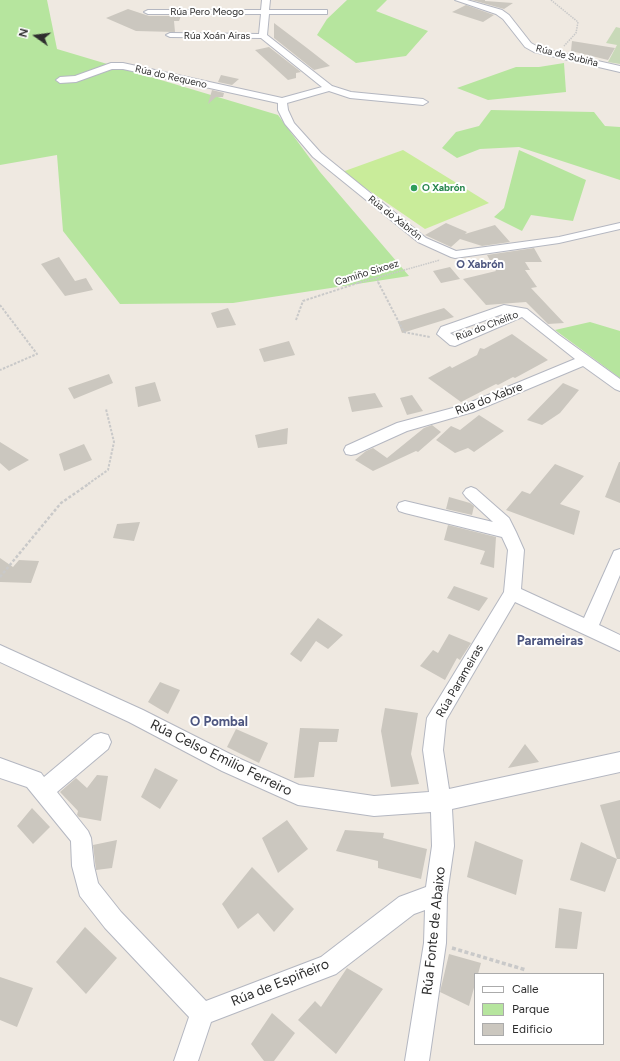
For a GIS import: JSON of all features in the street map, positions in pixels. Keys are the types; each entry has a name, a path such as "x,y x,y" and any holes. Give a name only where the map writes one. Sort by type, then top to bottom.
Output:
{"street":[{"path":"266,0 263,36 329,88 350,95 423,102"},
{"name":"Rúa de Subiña","path":"459,0 499,12 506,17 528,45 555,55 620,69"},
{"name":"Rúa Pero Meogo","path":"148,12 324,12"},
{"name":"Rúa Xoán Airas","path":"170,35 263,36"},
{"name":"Rúa do Requeno","path":"60,80 76,79 111,66 123,66 282,101"},
{"path":"282,101 329,88"},
{"name":"Rúa do Xabrón","path":"282,101 283,110 290,124 317,155 422,240 455,255"},
{"path":"455,255 559,240 620,226"},
{"name":"Rúa do Chelito","path":"443,334 446,330 504,310 522,312 585,360"},
{"path":"585,360 620,386"},
{"name":"Rúa do Xabre","path":"351,450 402,427 468,409 585,360"},
{"name":"Rúa Parameiras","path":"441,801 433,750 437,718 512,593 516,550 503,522 471,493"},
{"path":"405,506 508,532"},
{"path":"589,627 620,556"},
{"path":"512,593 620,642"},
{"name":"Rúa Celso Emilio Ferreiro","path":"0,653 136,716 229,764 298,794 374,806 441,801 620,762"},
{"path":"44,791 101,742"},
{"path":"0,768 34,780 68,820 81,838 83,866 88,888 113,920 202,1014 186,1061"},
{"name":"Rúa Fonte de Abaixo","path":"417,1061 435,943 436,895 443,846 441,801"},
{"name":"Rúa de Espiñeiro","path":"202,1014 328,966 407,905 436,895"}],"path":[{"path":"551,0 578,22 576,33 555,55"},
{"name":"Camiño Sixoez","path":"296,320 303,301 455,255"},
{"path":"376,278 404,332 429,337 443,334"},
{"path":"0,305 37,354 0,370"},
{"path":"0,577 61,503 108,470 114,442 106,409"},
{"path":"435,943 526,970"}],"green space":[{"path":"0,0 47,0 57,49 278,115 320,172 409,276 233,303 120,304 63,231 57,155 0,165"},
{"path":"347,0 387,0 376,11 428,31 406,56 356,63 317,35 327,19"},
{"path":"616,27 620,28 620,64 608,62 617,45 606,43"},
{"path":"564,63 566,92 488,100 457,88 516,67 539,67"},
{"path":"491,110 594,112 605,126 620,127 620,180 519,147 480,149 457,158 442,148 456,132 479,126"},
{"name":"O Xabrón","path":"403,150 489,203 425,229 342,172"},
{"path":"519,150 586,180 573,221 531,215 522,231 494,217 504,208"},
{"path":"590,322 620,331 620,378 555,330"}],"building":[{"path":"472,0 485,0 513,3 504,9"},
{"path":"466,5 494,15 483,22 452,12"},
{"path":"128,9 149,16 181,16 179,21 174,21 175,32 136,31 106,18"},
{"path":"274,23 330,66 314,70 274,38"},
{"path":"572,41 615,48 608,60 571,51"},
{"path":"269,47 301,72 296,73 296,78 288,80 255,50"},
{"path":"221,75 239,79 232,85 218,82"},
{"path":"212,90 224,93 223,97 216,97 208,104"},
{"path":"446,223 467,232 465,234 495,225 510,242 482,246 460,239 451,247 425,235"},
{"path":"534,248 542,262 525,262 530,270 525,270 537,287 531,288 564,323 548,324 526,302 486,305 463,279 496,271 487,255"},
{"path":"59,257 75,281 86,278 93,290 65,296 41,264"},
{"path":"450,267 460,279 441,283 433,271"},
{"path":"228,308 236,325 217,328 211,313"},
{"path":"444,308 454,317 402,333 398,322"},
{"path":"512,334 548,360 515,378 513,377 498,385 496,384 461,402 428,378 450,366 452,368 477,355 480,348 484,349"},
{"path":"289,341 295,355 264,362 259,349"},
{"path":"109,374 113,383 74,399 68,388"},
{"path":"155,382 161,401 138,407 135,387"},
{"path":"563,383 579,390 560,413 542,425 527,420"},
{"path":"375,393 383,407 352,412 348,397"},
{"path":"412,395 423,411 407,415 400,398"},
{"path":"479,415 504,431 474,452 468,448 455,453 436,440 451,426 460,430"},
{"path":"432,425 441,432 418,452 416,451 373,471 355,460 366,451 373,448 387,458 424,428"},
{"path":"288,428 287,444 258,448 255,435"},
{"path":"0,442 29,460 9,471 0,463"},
{"path":"84,444 92,460 64,471 59,454"},
{"path":"620,462 620,503 605,497"},
{"path":"555,464 584,476 560,504 580,511 574,535 506,510 522,491 530,494"},
{"path":"449,497 470,503 474,506 472,515 446,509"},
{"path":"140,522 134,541 113,538 117,524"},
{"path":"448,525 496,537 494,568 480,564 485,551 444,540"},
{"path":"0,558 13,567 19,560 39,561 31,583 0,582"},
{"path":"454,586 488,598 479,611 447,598"},
{"path":"318,618 343,635 328,649 316,641 301,662 290,654"},
{"path":"449,634 471,643 460,660 457,658 445,680 420,666 433,650 438,653"},
{"path":"160,682 180,690 168,714 148,702"},
{"path":"385,708 418,713 411,754 419,784 391,787 381,731"},
{"path":"300,728 339,729 337,742 319,742 314,777 294,778"},
{"path":"236,729 268,743 259,763 227,747"},
{"path":"525,744 539,762 508,768"},
{"path":"155,768 178,780 160,809 141,797"},
{"path":"97,775 108,776 101,821 79,817 77,815 78,811 60,792 76,778 87,788"},
{"path":"620,800 620,859 617,859 600,805"},
{"path":"32,808 50,827 33,844 17,826"},
{"path":"287,820 308,849 278,873 262,838"},
{"path":"345,830 384,833 383,838 427,849 421,879 378,868 378,861 336,851"},
{"path":"117,840 112,868 96,870 93,845"},
{"path":"475,841 523,860 516,895 467,877"},
{"path":"581,842 617,859 605,892 570,880"},
{"path":"252,867 294,909 274,932 258,913 238,929 222,904"},
{"path":"559,908 582,912 577,949 555,948"},
{"path":"85,927 117,958 86,994 56,962"},
{"path":"449,954 481,963 478,973 474,973 474,988 469,1006 440,992"},
{"path":"347,968 383,989 336,1054 298,1020 315,1001 321,1007"},
{"path":"0,977 33,988 17,1027 0,1020"},
{"path":"272,1013 295,1033 274,1061 264,1061 251,1044"}],"place":[{"name":"O Xabrón","path":"414,188"}],"district":[{"name":"O Xabrón","path":"480,265"},
{"name":"Parameiras","path":"550,641"},
{"name":"O Pombal","path":"219,722"}]}
